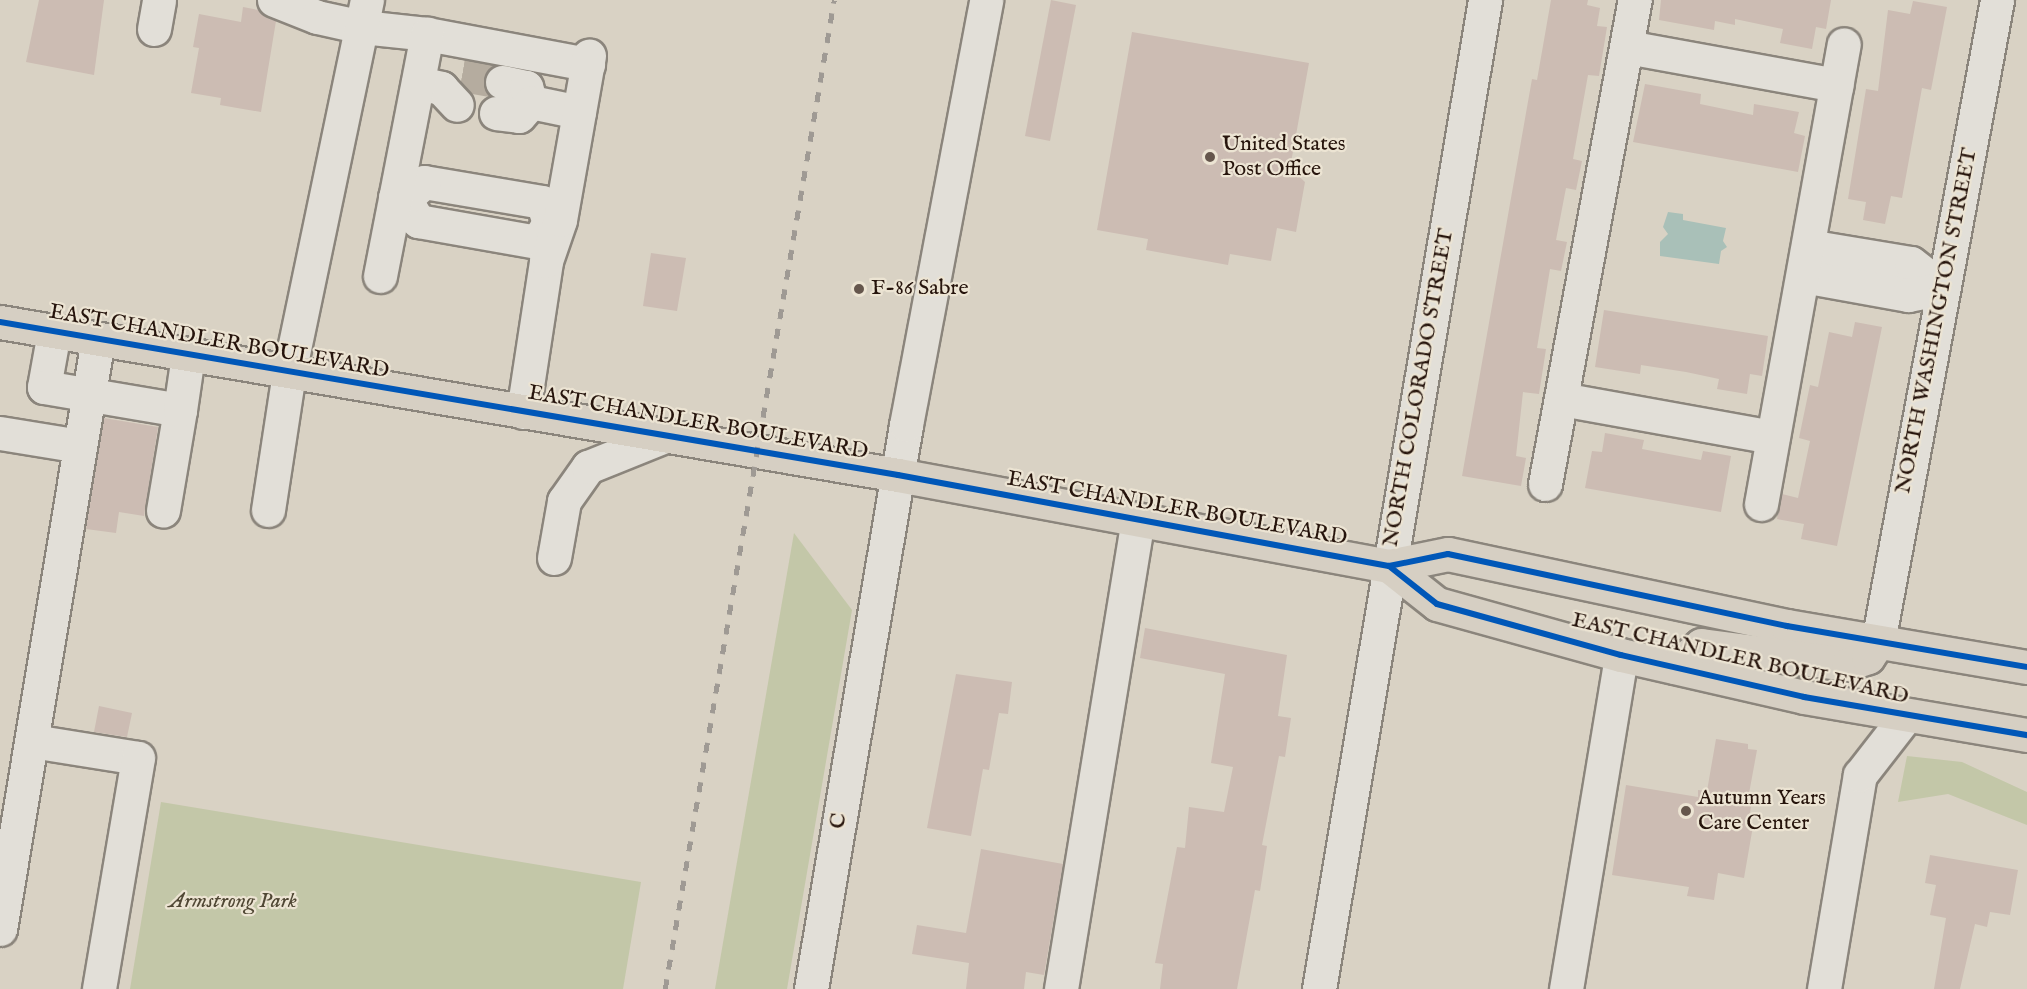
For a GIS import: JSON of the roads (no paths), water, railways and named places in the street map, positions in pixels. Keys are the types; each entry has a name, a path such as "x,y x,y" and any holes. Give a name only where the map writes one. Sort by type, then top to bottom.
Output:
{"main road":[{"name":"EAST CHANDLER BOULEVARD","path":"0,322 898,475 1389,567 1448,554 1878,642 2027,667"},
{"name":"EAST CHANDLER BOULEVARD","path":"1389,567 1437,604 1621,655 1906,716 2027,735"},
{"path":"1675,667 1701,645 1848,663 1868,657 1878,642"}],"street":[{"path":"274,0 317,17 364,14 427,34 589,60 546,261 523,412"},
{"name":"C","path":"811,989 898,475 986,0"},
{"name":"NORTH COLORADO STREET","path":"1319,989 1485,0"},
{"path":"1545,484 1635,0"},
{"name":"NORTH WASHINGTON STREET","path":"1878,642 1997,0"},
{"path":"268,510 289,373 364,14"},
{"path":"380,276 400,198 444,88 427,34"},
{"path":"1761,504 1844,44"},
{"path":"1627,47 1837,85"},
{"path":"499,97 519,116 531,102 579,112"},
{"path":"400,198 424,182 542,202 556,221"},
{"path":"1805,261 1908,294 1943,288"},
{"path":"35,439 54,332"},
{"path":"0,929 98,339"},
{"path":"163,511 188,355"},
{"path":"44,387 180,410"},
{"path":"1561,399 1773,437"},
{"path":"0,433 80,447"},
{"path":"554,558 564,501 588,467 664,436"},
{"path":"1061,989 1138,519"},
{"path":"1566,989 1621,655"},
{"path":"1824,989 1860,775 1906,716"},
{"path":"32,741 138,758 99,989"}],"water":[{"path":"1668,212 1683,214 1683,220 1726,228 1723,241 1727,247 1721,251 1719,264 1660,256 1660,242 1668,234 1663,227"}],"tunnel":[{"path":"462,75 502,82"}],"railway":[{"path":"665,989 834,0"}],"place":[{"name":"United States Post Office","path":"1210,157"},
{"name":"F-86 Sabre","path":"859,289"},
{"name":"Autumn Years Care Center","path":"1686,811"}],"park label":[{"name":"Armstrong Park","path":"233,902"}]}
